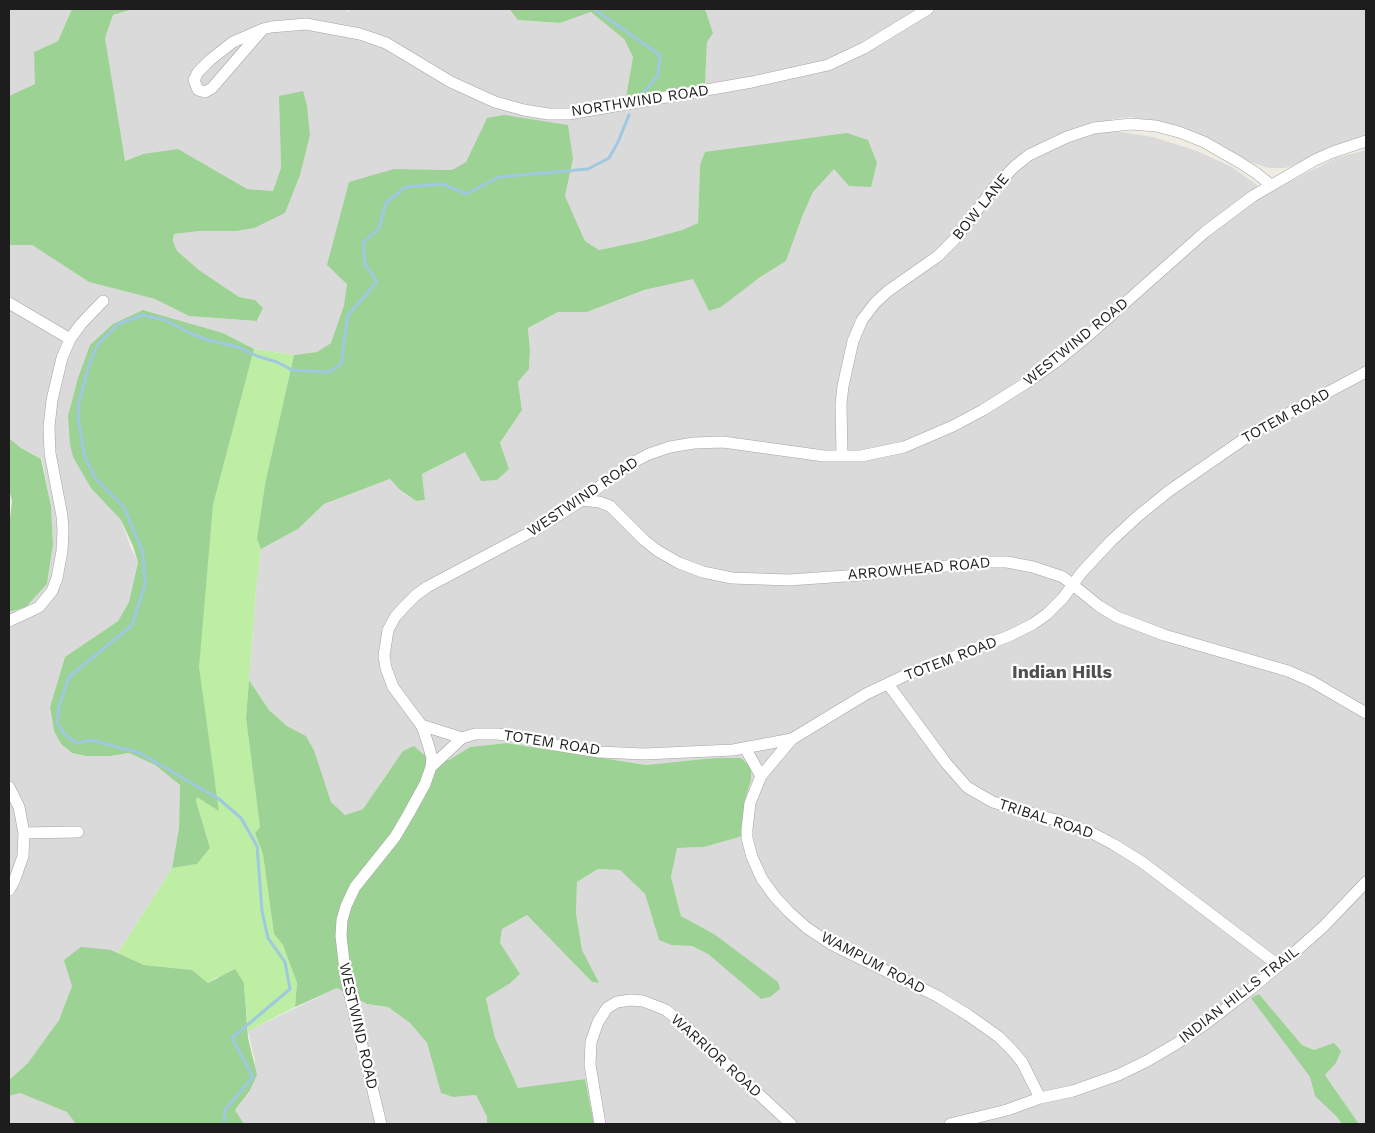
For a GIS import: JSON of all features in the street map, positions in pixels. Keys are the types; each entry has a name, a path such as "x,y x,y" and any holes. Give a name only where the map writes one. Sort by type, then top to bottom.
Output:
{"street":[{"name":"NORTHWIND ROAD","path":"263,29 212,88 205,92 198,90 195,84 195,76 210,60 233,42 263,29 280,25 306,24 360,34 386,44 451,82 495,102 548,114 569,114 752,82 828,65 864,48 928,9"},
{"name":"BOW LANE","path":"842,456 841,404 843,386 853,341 862,320 875,303 888,291 915,274 943,251 955,239 994,188 1014,166 1029,155 1067,137 1094,128 1132,124 1156,126 1179,132 1204,142 1240,162 1271,185"},
{"name":"WESTWIND ROAD","path":"381,1124 346,979 341,944 342,920 355,887 395,836 408,816 422,790 431,767 432,758 421,725 393,687 384,656 388,630 395,617 416,595 427,587 540,528 582,500 628,465 649,454 670,447 694,443 722,442 824,456 861,456 884,452 932,437 983,410 1026,383 1090,334 1205,232 1271,185 1333,152 1366,141"},
{"path":"9,621 33,611 44,602 52,591 59,571 62,551 62,516 50,453 50,427 58,374 70,339 81,324 103,301"},
{"path":"9,303 70,339"},
{"name":"TOTEM ROAD","path":"421,725 462,738 475,734 497,734 599,752 644,754 746,748 792,739 831,714 888,684 922,668 1009,636 1033,624 1047,614 1063,598 1111,541 1169,491 1257,430 1366,372"},
{"path":"608,480 605,491 606,499 610,506"},
{"path":"582,500 599,502 610,506"},
{"name":"ARROWHEAD ROAD","path":"610,506 641,537 669,557 690,568 732,578 790,580 985,562 1007,562 1033,567 1064,577 1099,606 1118,617 1164,635 1288,671 1311,681 1366,713"},
{"name":"TRIBAL ROAD","path":"888,684 946,763 967,786 993,802 1077,827 1113,844 1142,862 1278,964"},
{"path":"431,767 462,738"},
{"name":"WAMPUM ROAD","path":"792,739 761,776 750,803 747,829 756,866 775,897 788,912 807,928 831,944 936,996 993,1032 1022,1062 1040,1098"},
{"path":"746,748 761,776"},
{"path":"9,787 19,807 24,833 23,856 9,890"},
{"path":"24,833 78,832"},
{"name":"INDIAN HILLS TRAIL","path":"950,1124 1007,1110 1040,1098 1073,1091 1118,1075 1147,1061 1204,1026 1251,989 1324,926 1366,882"},
{"name":"WARRIOR ROAD","path":"600,1124 590,1066 591,1042 598,1022 607,1008 617,1002 631,1000 643,1001 666,1010 791,1124"}],"shaded area":[{"path":"9,9 72,9 58,41 34,52 36,84 9,96"},
{"path":"133,9 345,9 349,12 350,9 508,9 518,20 560,23 591,12 624,39 633,57 626,97 705,85 707,42 705,9 1366,9 1366,138 1285,168 1269,168 1252,163 1219,144 1171,124 1130,117 1112,119 1114,131 1153,137 1197,151 1232,167 1268,193 1336,158 1366,150 1366,1124 1359,1124 1325,1075 1336,1063 1333,1044 1314,1050 1302,1045 1259,994 1252,998 1310,1077 1315,1096 1342,1124 594,1124 585,1079 518,1089 495,1038 486,997 509,984 500,943 502,929 527,915 592,982 598,983 582,950 576,913 577,882 598,869 620,870 645,894 659,940 671,945 692,946 708,954 761,999 714,934 681,916 671,877 676,848 704,847 743,836 746,796 751,780 751,767 741,758 714,758 646,765 507,743 470,747 449,760 423,754 391,768 363,809 345,815 331,802 314,750 306,736 287,726 269,710 249,680 261,549 298,529 324,504 391,479 400,491 416,501 425,500 422,474 465,451 481,481 509,469 500,444 522,410 518,382 529,369 528,328 558,312 587,312 644,290 693,278 709,311 786,261 813,192 834,168 877,163 700,165 698,223 682,230 642,241 599,250 585,241 565,196 573,159 487,118 466,162 452,170 394,169 348,284 344,305 331,343 317,352 294,355 254,349 223,333 144,310 111,508 121,520 138,561 129,602 118,621 65,657 50,707 54,731 61,744 72,753 86,756 111,756 129,753 155,765 180,785 179,828 172,868 118,953 111,950 72,986 59,1020 46,1040 28,1063 9,1080 9,612 26,607 47,584 53,544 51,506 42,459 21,448 9,438 9,245 32,245 89,282 155,299 189,316 258,321 263,308 255,300 239,297 199,270 177,251 173,241 174,234 200,231 285,213 279,96 281,168 273,191 247,189 143,154 124,161 105,38 113,15"},
{"path":"337,988 367,1004 388,1007 410,1023 427,1043 441,1093 453,1097 476,1095 487,1117 487,1124 244,1124 235,1110 249,1093 255,1061 248,1031"},
{"path":"20,1093 68,1112 76,1124 9,1124 9,1096"}],"green space":[{"path":"72,9 133,9 113,15 105,38 125,161 143,154 178,149 247,189 273,191 281,168 279,96 303,91 307,106 310,135 300,175 285,213 254,228 236,231 200,231 174,234 173,241 177,251 199,270 239,297 255,300 263,308 257,321 189,316 155,299 89,282 32,245 9,245 9,96 35,84 34,52 58,41"},
{"path":"509,9 705,9 713,33 707,42 705,85 626,97 633,57 624,39 591,12 560,23 518,20"},
{"path":"504,115 568,125 573,159 565,196 585,241 599,250 642,241 682,230 698,223 700,165 705,152 847,133 868,140 877,163 871,187 849,186 834,169 813,192 786,261 759,278 721,307 709,311 693,279 644,290 587,312 558,312 528,328 529,369 518,382 522,410 500,443 509,469 497,480 481,481 465,452 422,474 425,500 416,501 400,490 390,479 324,504 298,529 261,549 257,539 265,484 294,355 317,352 331,343 344,305 347,284 327,265 349,182 394,169 452,170 466,162 487,118"},
{"path":"143,310 223,333 254,349 213,505 199,667 219,811 197,797 196,801 210,848 197,864 172,868 179,828 180,785 155,765 129,753 111,756 86,756 72,753 61,744 54,731 50,707 65,657 118,621 129,602 138,562 133,546 121,520 91,488 73,457 68,416 78,378 90,345 113,324"},
{"path":"254,349 294,355 265,484 257,539 261,549 246,718 260,827 255,833 263,854 274,934 283,945 297,983 295,1007 248,1031 244,983 217,977 208,983 192,970 144,965 118,953 172,868 197,864 210,848 196,801 197,796 219,810 198,669 213,505"},
{"path":"9,438 21,448 41,459 51,506 53,544 47,584 26,607 9,612 9,528 12,501 9,489"},
{"path":"249,680 269,710 287,726 306,736 314,750 331,802 345,815 363,809 403,751 414,746 423,754 449,760 470,747 507,743 646,765 714,758 741,758 751,767 751,780 746,796 743,836 704,847 677,848 671,877 681,916 714,934 778,982 780,989 770,997 761,999 708,954 692,946 671,945 659,940 645,894 620,870 598,869 577,882 576,913 582,950 599,983 592,982 527,915 502,929 500,943 520,974 509,984 486,998 495,1038 518,1088 585,1079 594,1124 487,1124 487,1117 476,1095 453,1097 441,1093 427,1043 410,1023 388,1007 367,1004 337,988 295,1007 297,983 283,945 274,934 263,854 255,833 260,827 246,718"},
{"path":"81,947 111,950 144,965 192,970 208,983 235,969 244,983 248,1038 257,1075 249,1092 235,1110 244,1124 76,1124 67,1112 20,1093 9,1096 9,1080 28,1063 59,1020 72,986 64,960"},
{"path":"1259,994 1302,1045 1314,1050 1334,1043 1341,1051 1336,1063 1325,1075 1359,1124 1342,1124 1315,1096 1310,1077 1251,998"}],"waterway":[{"path":"594,9 660,55 658,75 643,93"},
{"path":"224,1124 225,1110 253,1077 232,1038 290,989 285,962 268,938 262,911 257,846 241,818 219,799 140,753 91,740 75,742 64,734 57,722 59,706 69,677 132,625 145,585 143,553 124,507 95,478 84,454 78,418 79,401 90,362 98,344 118,324 143,315 165,320 192,334 211,341 238,347 292,370 329,372 341,364 348,315 377,282 365,264 363,243 379,228 386,203 405,187 443,184 466,194 499,177 588,169 609,158 629,115"}],"district":[{"name":"Indian Hills","path":"1062,673"}]}
